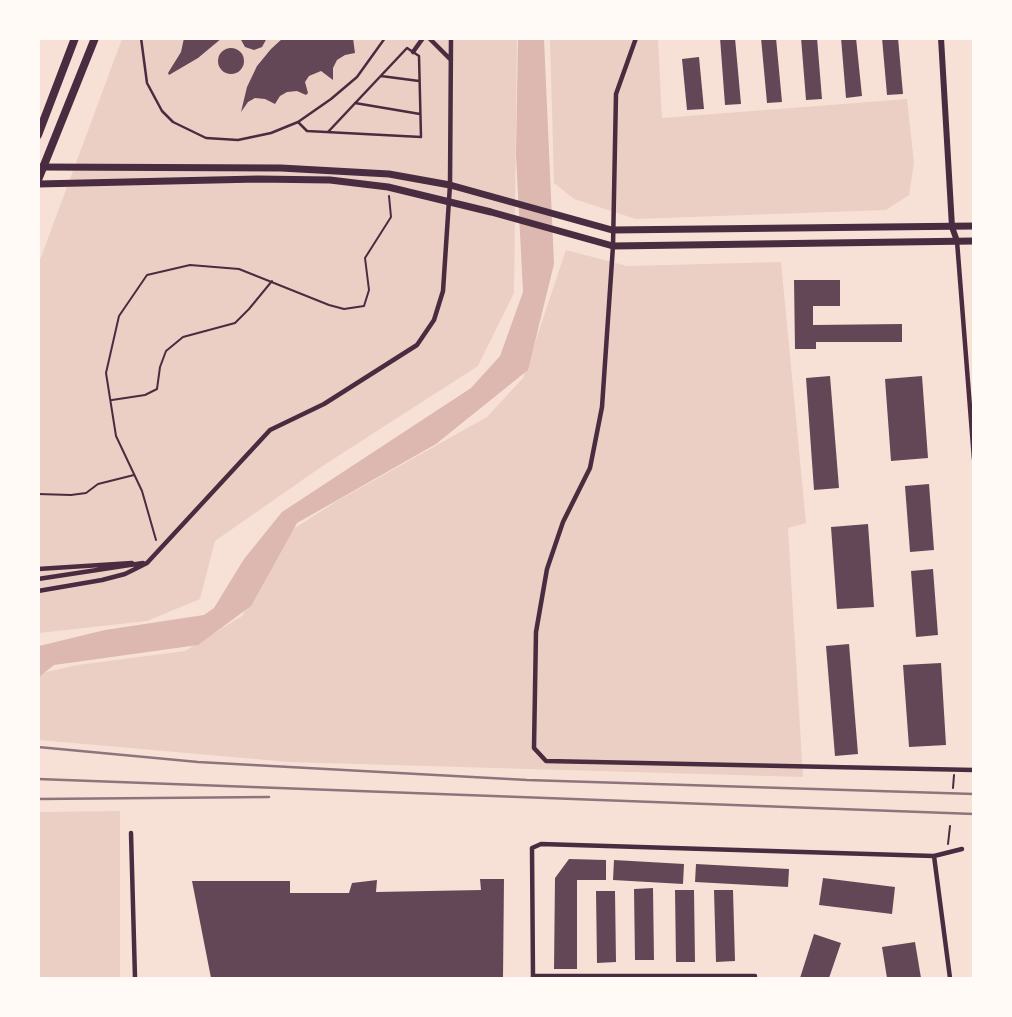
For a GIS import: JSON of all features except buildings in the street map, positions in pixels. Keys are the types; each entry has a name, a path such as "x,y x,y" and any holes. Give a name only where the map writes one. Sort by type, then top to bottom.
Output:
{"main road":[{"path":"38,135 75,38"},
{"path":"94,38 41,166 38,182 330,180 388,187 613,246 974,241"},
{"path":"41,166 337,169 389,174 492,195 612,230 974,226"}],"street":[{"path":"413,52 423,38"},
{"path":"429,38 452,60"},
{"path":"38,591 125,574 147,562 270,430 324,404 417,345 434,320 443,292 450,185 451,38"},
{"path":"636,38 616,93 613,246 602,407 590,468 563,522 547,569 536,632 534,748 546,761 974,770"},
{"path":"941,38 952,227 957,241 974,459"},
{"path":"38,569 147,562"},
{"path":"38,579 147,562"},
{"path":"131,833 135,978"},
{"path":"754,976 533,977 532,848 541,844 934,856 962,849"},
{"path":"934,856 950,978"}],"lane":[{"path":"141,38 144,67 153,98 173,122 206,138 238,140 271,133 298,122 357,77 385,38"},
{"path":"298,122 307,131 328,132 421,136 419,56 407,48 328,132"},
{"path":"380,76 419,81"},
{"path":"355,103 420,114"}],"path":[{"path":"159,551 142,491 116,436 106,373 119,316 147,275 190,265 239,269 344,309 364,306 369,290 365,258 391,217 388,187"},
{"path":"111,400 145,395 157,389 160,367 166,351 183,337 235,323 272,281"},
{"path":"38,494 86,493 98,484 135,475"},
{"path":"953,788 954,769"},
{"path":"947,852 950,827"}],"shaded area":[{"path":"122,39 517,39 514,293 478,366 324,465 215,541 200,599 147,621 39,633 38,265"},
{"path":"518,39 544,39 554,264 528,370 436,444 297,523 251,606 198,645 54,665 39,677 39,646 105,630 204,615 214,608 244,559 282,512 471,388 500,356 523,292 516,155"},
{"path":"550,39 658,39 662,118 907,99 914,163 909,195 886,210 636,219 574,199 554,183"},
{"path":"566,250 627,266 781,262 806,523 788,528 803,777 289,762 39,740 38,674 77,665 185,651 242,616 290,531 337,501 487,417 523,378"},
{"path":"120,811 120,978 39,978 39,812"}],"railway":[{"path":"38,747 198,762 527,780 974,794"},
{"path":"38,779 974,814"},
{"path":"38,799 269,797"}]}
